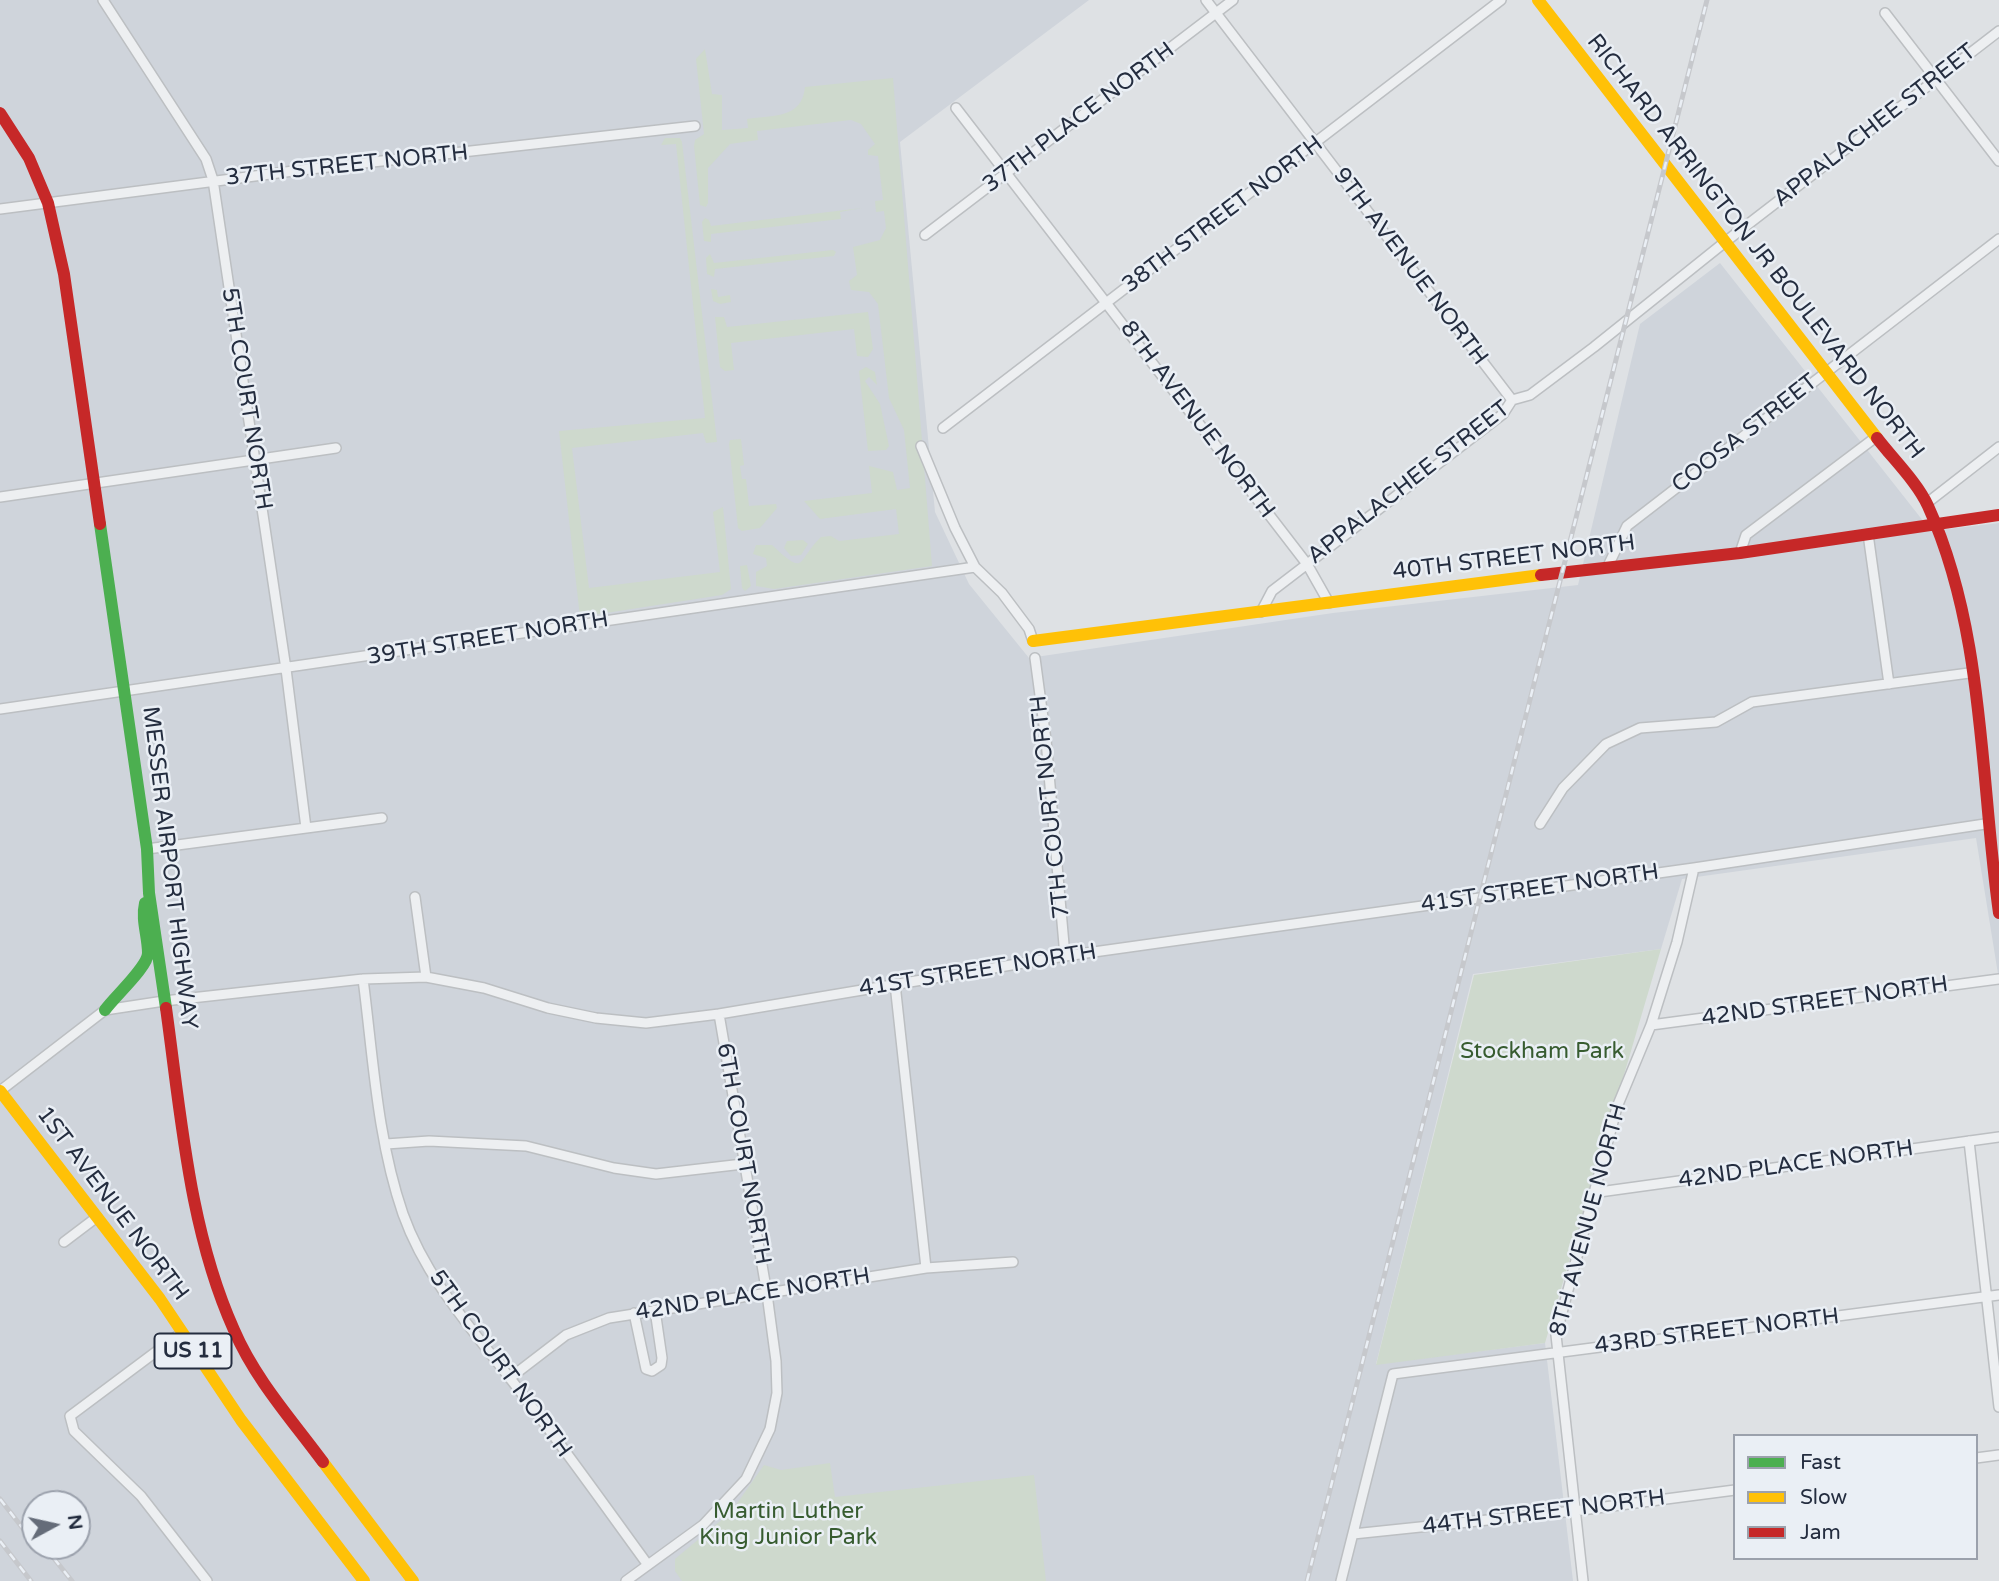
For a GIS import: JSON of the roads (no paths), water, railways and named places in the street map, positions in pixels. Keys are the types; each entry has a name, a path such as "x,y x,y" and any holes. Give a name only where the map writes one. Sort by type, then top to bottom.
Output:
{"main road":[{"name":"RICHARD ARRINGTON JR BOULEVARD NORTH","path":"1538,0 1927,503 1952,575 1981,746 1985,824 1999,914"},
{"name":"MESSER AIRPORT HIGHWAY","path":"0,113 29,158 48,204 64,274 147,849 149,893 164,1001 191,1184 206,1247 233,1329 255,1371 413,1581"},
{"name":"40TH STREET NORTH","path":"1033,641 1608,566 1740,553 1935,522 1999,515"},
{"path":"105,1010 122,987 142,970 148,956 143,911 149,893"},
{"name":"1ST AVENUE NORTH","path":"0,1091 160,1299 241,1420 364,1581"}],"street":[{"name":"5TH COURT NORTH","path":"103,0 205,159 213,180 286,669 306,828"},
{"name":"9TH AVENUE NORTH","path":"1206,0 1512,400"},
{"name":"37TH PLACE NORTH","path":"925,235 1233,0"},
{"name":"38TH STREET NORTH","path":"943,428 1501,0"},
{"path":"1885,13 1999,161"},
{"name":"APPALACHEE STREET","path":"1261,612 1272,591 1503,414 1512,400 1530,395 1999,31"},
{"name":"8TH AVENUE NORTH","path":"956,108 1307,564 1329,603"},
{"name":"37TH STREET NORTH","path":"0,209 213,180 695,126"},
{"name":"COOSA STREET","path":"1608,566 1627,526 1999,239"},
{"path":"1740,553 1746,535 1876,437"},
{"path":"921,446 955,528 975,567 1002,593 1029,629 1033,641"},
{"path":"1927,503 1999,447"},
{"path":"0,497 336,448"},
{"path":"1868,534 1889,684"},
{"name":"39TH STREET NORTH","path":"0,709 975,567"},
{"name":"7TH COURT NORTH","path":"1035,658 1046,740 1065,956"},
{"path":"1540,824 1563,788 1606,744 1640,727 1716,722 1752,702 1969,673"},
{"path":"147,849 382,818"},
{"name":"41ST STREET NORTH","path":"0,1091 105,1010 164,1001 363,979 426,978 484,988 548,1008 596,1018 646,1023 719,1014 1065,956 1694,869 1985,824"},
{"name":"8TH AVENUE NORTH","path":"1583,1581 1556,1335 1617,1107 1651,1025 1677,942 1694,869"},
{"path":"415,897 426,978"},
{"name":"5TH COURT NORTH","path":"363,979 386,1144 403,1216 427,1266 460,1317 510,1378 648,1564"},
{"name":"42ND STREET NORTH","path":"1651,1025 1999,979"},
{"path":"895,984 926,1268"},
{"name":"6TH COURT NORTH","path":"719,1014 766,1294"},
{"name":"42ND PLACE NORTH","path":"1592,1193 1999,1137"},
{"path":"386,1144 429,1141 526,1146 614,1168 656,1174 743,1164"},
{"path":"1969,1141 1999,1407"},
{"path":"64,1242 97,1217"},
{"name":"42ND PLACE NORTH","path":"510,1378 566,1335 597,1322 634,1313 926,1268 1013,1262"},
{"path":"626,1581 704,1525 746,1479 770,1429 777,1393 776,1361 766,1294"},
{"name":"43RD STREET NORTH","path":"1353,1534 1393,1374 1999,1295"},
{"path":"634,1313 642,1362 646,1369 652,1371 662,1365 655,1310"},
{"path":"181,1333 70,1416 74,1431 141,1496 207,1581"},
{"path":"1978,1458 1999,1455"},
{"name":"44TH STREET NORTH","path":"1353,1534 1574,1511 1733,1490"},
{"path":"1341,1581 1353,1534"}],"railway":[{"path":"1307,1581 1707,0"},
{"path":"0,1499 21,1526"},
{"path":"0,1541 31,1581"},
{"path":"55,1560 72,1581"}],"park label":[{"name":"Stockham Park","path":"1542,1052"},
{"name":"Martin Luther King Junior Park","path":"788,1525"}]}
